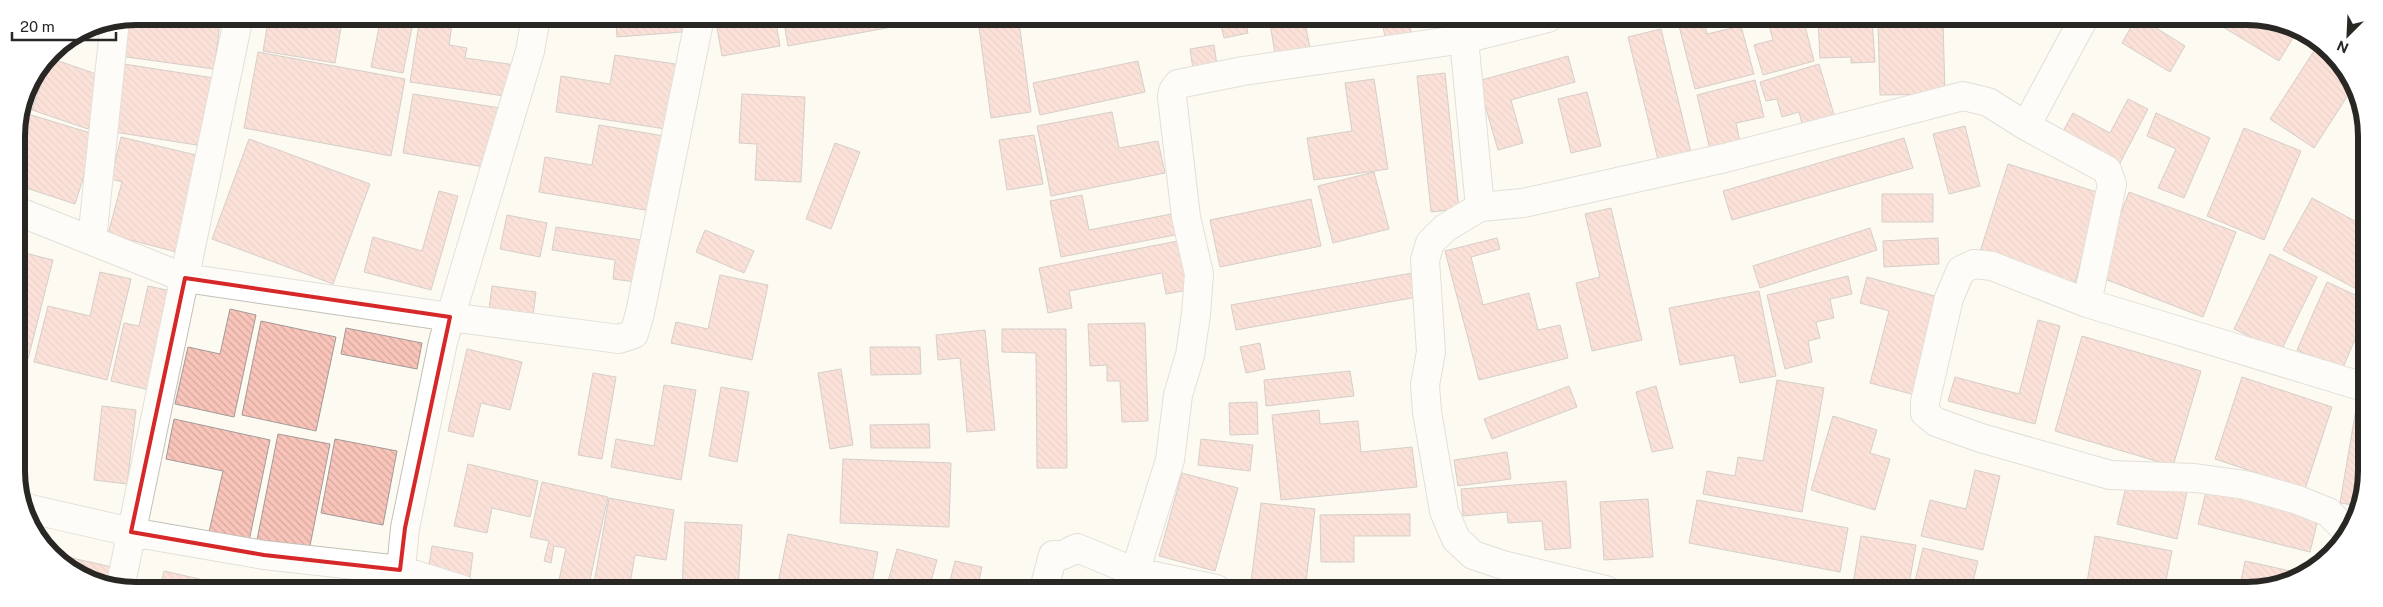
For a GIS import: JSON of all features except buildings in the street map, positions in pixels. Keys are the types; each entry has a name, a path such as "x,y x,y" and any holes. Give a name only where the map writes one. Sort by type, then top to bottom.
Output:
{"street":[{"path":"121,581 237,25"},
{"path":"400,579 405,528 443,342 530,51 535,25"},
{"path":"25,214 185,278 450,317 619,339 634,334 698,25"},
{"path":"1135,572 1170,460 1178,394 1190,355 1196,314 1199,274 1186,217 1174,119 1173,91 1178,84 1467,28 1491,25"},
{"path":"2026,126 2080,25"},
{"path":"92,240 114,27"},
{"path":"1467,28 1480,207"},
{"path":"1573,582 1503,565 1473,555 1456,539 1444,511 1427,412 1425,386 1430,352 1425,260 1430,243 1445,228 1480,207 1523,203 1725,158 1963,96 1988,102 2026,126 2107,170 2112,184 2087,303"},
{"path":"2342,527 2328,512 2289,497 2246,485 2195,478 2110,475 1981,438 1936,422 1924,413 1949,298 1962,270 1974,264 1992,266 2087,303 2358,385"},
{"path":"32,509 131,532 418,582"},
{"path":"1046,582 1053,555 1063,555 1077,548 1135,572 1180,582"}],"highlighted area":[{"path":"185,278 450,317 405,528 400,570 264,555 131,532"}]}
